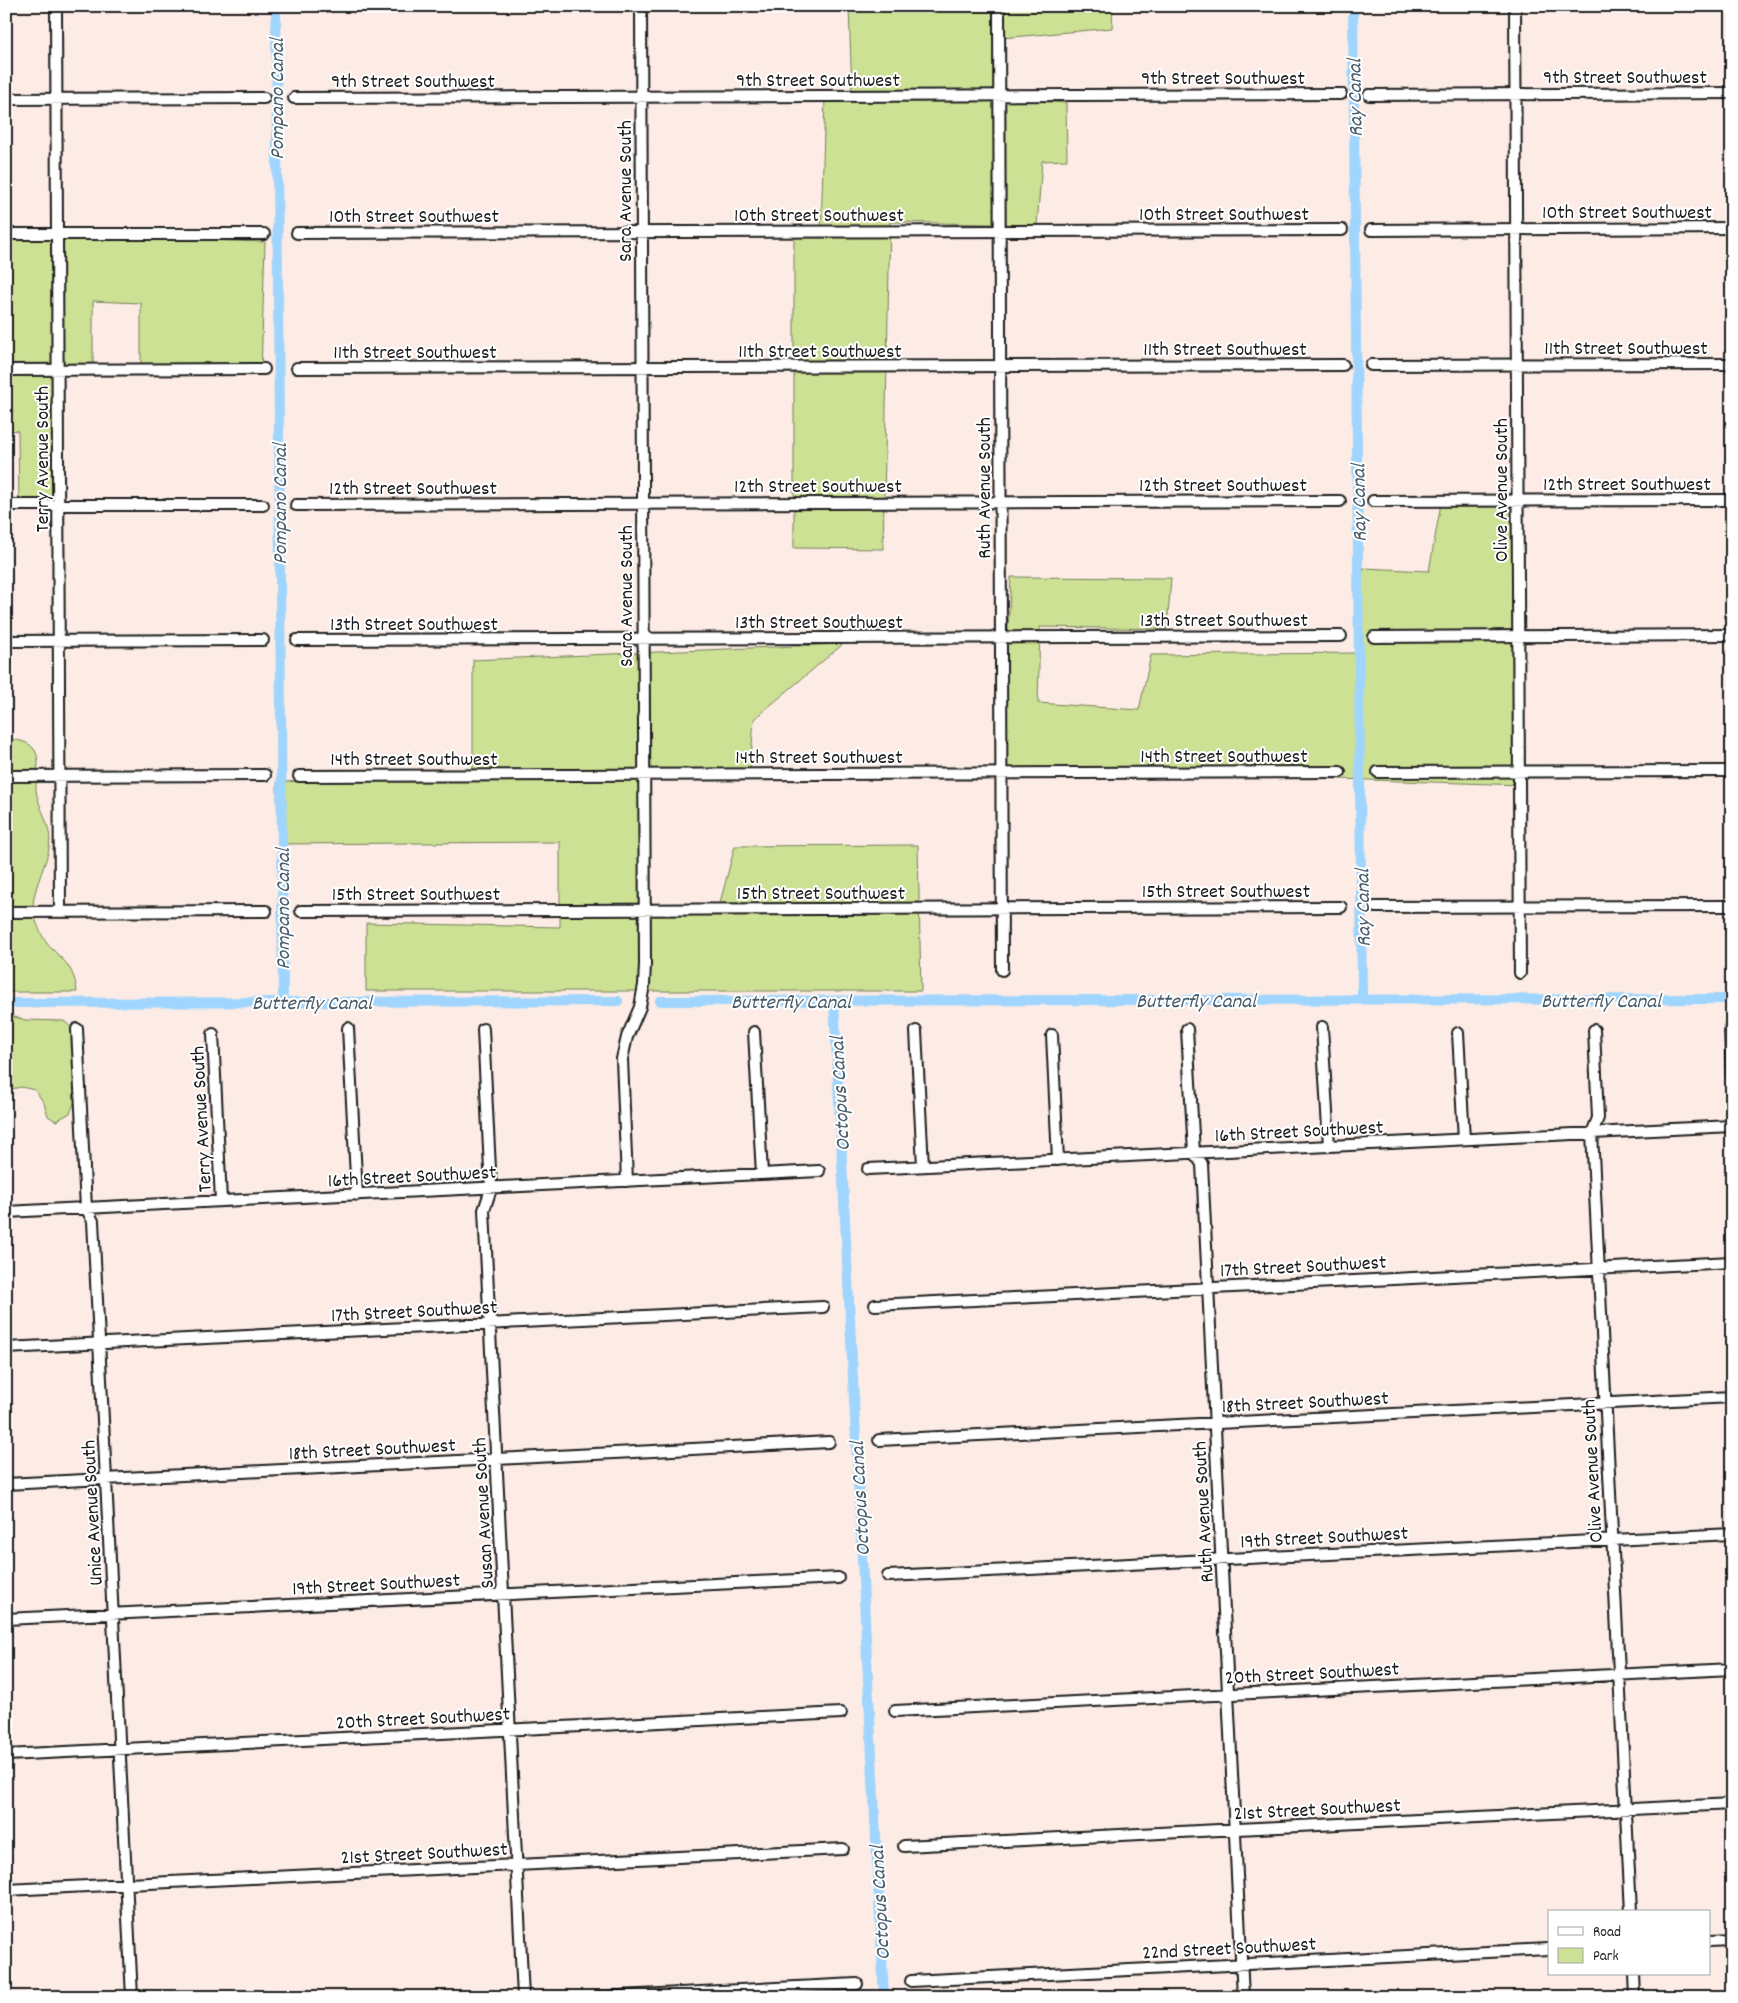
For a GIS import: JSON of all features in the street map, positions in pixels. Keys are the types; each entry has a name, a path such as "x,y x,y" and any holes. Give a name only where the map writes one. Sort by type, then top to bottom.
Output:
{"street":[{"name":"Terry Avenue South","path":"56,6 60,912"},
{"name":"Sara Avenue South","path":"627,1181 622,1059 625,1043 637,1017 642,996 644,964 641,6"},
{"name":"Ruth Avenue South","path":"999,6 1002,970"},
{"name":"Olive Avenue South","path":"1515,6 1520,974"},
{"name":"9th Street Southwest","path":"1369,95 1732,93"},
{"name":"9th Street Southwest","path":"294,98 1341,94"},
{"path":"6,99 264,98"},
{"name":"10th Street Southwest","path":"1372,230 1732,228"},
{"name":"10th Street Southwest","path":"297,233 1342,230"},
{"path":"6,234 264,234"},
{"name":"11th Street Southwest","path":"1371,365 1732,364"},
{"name":"11th Street Southwest","path":"297,368 1343,365"},
{"path":"6,370 264,369"},
{"name":"12th Street Southwest","path":"1373,501 1732,500"},
{"name":"12th Street Southwest","path":"296,505 1340,501"},
{"path":"6,505 263,505"},
{"path":"1374,636 1732,635"},
{"name":"13th Street Southwest","path":"297,640 1340,636"},
{"path":"6,641 263,640"},
{"path":"1378,772 1732,771"},
{"name":"14th Street Southwest","path":"299,776 1340,772"},
{"path":"6,776 266,775"},
{"path":"1376,907 1732,906"},
{"name":"15th Street Southwest","path":"301,911 1340,907"},
{"path":"6,912 266,911"},
{"path":"1322,1027 1329,1146"},
{"path":"348,1028 357,1195"},
{"name":"Ruth Avenue South","path":"1187,1028 1194,1153 1202,1164 1243,1997"},
{"path":"1730,1028 1732,1076"},
{"name":"Unice Avenue South","path":"77,1029 86,1208 93,1221 100,1343 132,1997"},
{"name":"Susan Avenue South","path":"483,1029 492,1189 484,1210 523,1997"},
{"name":"Olive Avenue South","path":"1594,1030 1598,1118 1592,1133 1631,1910"},
{"path":"916,1031 923,1166"},
{"path":"754,1032 762,1174"},
{"path":"1458,1033 1464,1139"},
{"name":"Terry Avenue South","path":"213,1034 221,1201"},
{"path":"1052,1035 1058,1160"},
{"name":"16th Street Southwest","path":"868,1169 1732,1126"},
{"name":"16th Street Southwest","path":"6,1212 492,1189 819,1171"},
{"name":"17th Street Southwest","path":"875,1304 1732,1262"},
{"name":"17th Street Southwest","path":"6,1348 823,1307"},
{"name":"18th Street Southwest","path":"879,1440 1732,1397"},
{"name":"18th Street Southwest","path":"6,1484 829,1442"},
{"name":"19th Street Southwest","path":"888,1576 1732,1534"},
{"name":"19th Street Southwest","path":"6,1619 838,1578"},
{"name":"20th Street Southwest","path":"895,1711 1732,1668"},
{"name":"20th Street Southwest","path":"6,1755 841,1713"},
{"name":"21st Street Southwest","path":"904,1846 1732,1804"},
{"name":"21st Street Southwest","path":"6,1890 843,1849"},
{"path":"1710,1941 1732,1940"},
{"name":"22nd Street Southwest","path":"911,1981 1548,1949"},
{"path":"1634,1976 1635,1997"},
{"path":"600,1997 857,1984"}],"green space":[{"path":"849,6 1113,6 1112,28 1002,38 1000,98 1066,103 1067,160 1042,161 1037,225 890,222 883,549 794,548 794,232 821,231 825,96 852,95"},
{"path":"6,234 265,242 261,374 141,371 141,303 93,301 93,367 58,368 58,509 19,505 18,431 6,430"},
{"path":"1511,497 1523,785 1000,768 1011,577 1171,578 1167,629 1040,627 1038,703 1139,710 1151,655 1357,653 1363,568 1429,571 1442,498"},
{"path":"843,644 754,719 750,771 649,772 649,912 717,914 735,846 918,845 921,991 366,991 366,923 560,927 560,842 278,844 277,782 473,776 473,660"},
{"path":"6,739 25,742 34,749 38,758 36,790 50,840 34,899 34,914 42,936 72,972 77,992 6,992"},
{"path":"6,1015 26,1020 64,1021 73,1029 76,1099 70,1113 56,1121 48,1116 44,1103 35,1090 21,1087 6,1090"}],"waterway":[{"name":"Pompano Canal","path":"276,6 283,1002"},
{"name":"Ray Canal","path":"1353,6 1362,1000"},
{"name":"Butterfly Canal","path":"660,1001 1732,999"},
{"name":"Butterfly Canal","path":"6,1003 618,1001"},
{"name":"Octopus Canal","path":"834,1001 884,1997"}]}
